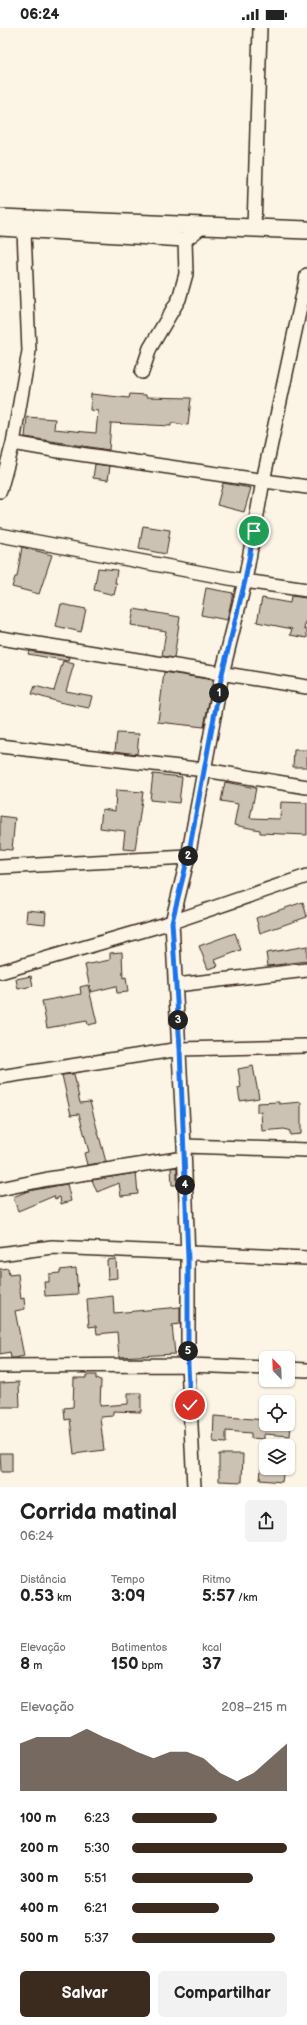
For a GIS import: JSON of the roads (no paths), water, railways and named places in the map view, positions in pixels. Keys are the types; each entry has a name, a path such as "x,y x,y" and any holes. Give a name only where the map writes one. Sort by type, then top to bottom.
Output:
{"main road":[{"path":"0,218 307,230"}],"street":[{"path":"254,229 260,28"},
{"path":"0,229 185,240 202,227"},
{"path":"0,491 13,443 29,351 24,231"},
{"path":"142,372 150,348 179,299 186,274 185,240"},
{"path":"194,1487 188,1365 188,1252 180,1049 172,922 188,857 222,674 245,581 264,481 307,275"},
{"path":"13,443 307,487"},
{"path":"0,535 245,581 307,590"},
{"path":"0,638 307,687"},
{"path":"0,746 205,770 307,787"},
{"path":"0,867 188,857"},
{"path":"0,972 172,922 307,876"},
{"path":"176,985 307,970"},
{"path":"0,1077 180,1049 307,1046"},
{"path":"0,1189 48,1178 184,1152 307,1150"},
{"path":"0,1254 52,1247 307,1258"},
{"path":"0,1366 188,1365 259,1368"},
{"path":"295,1369 307,1370"}]}
